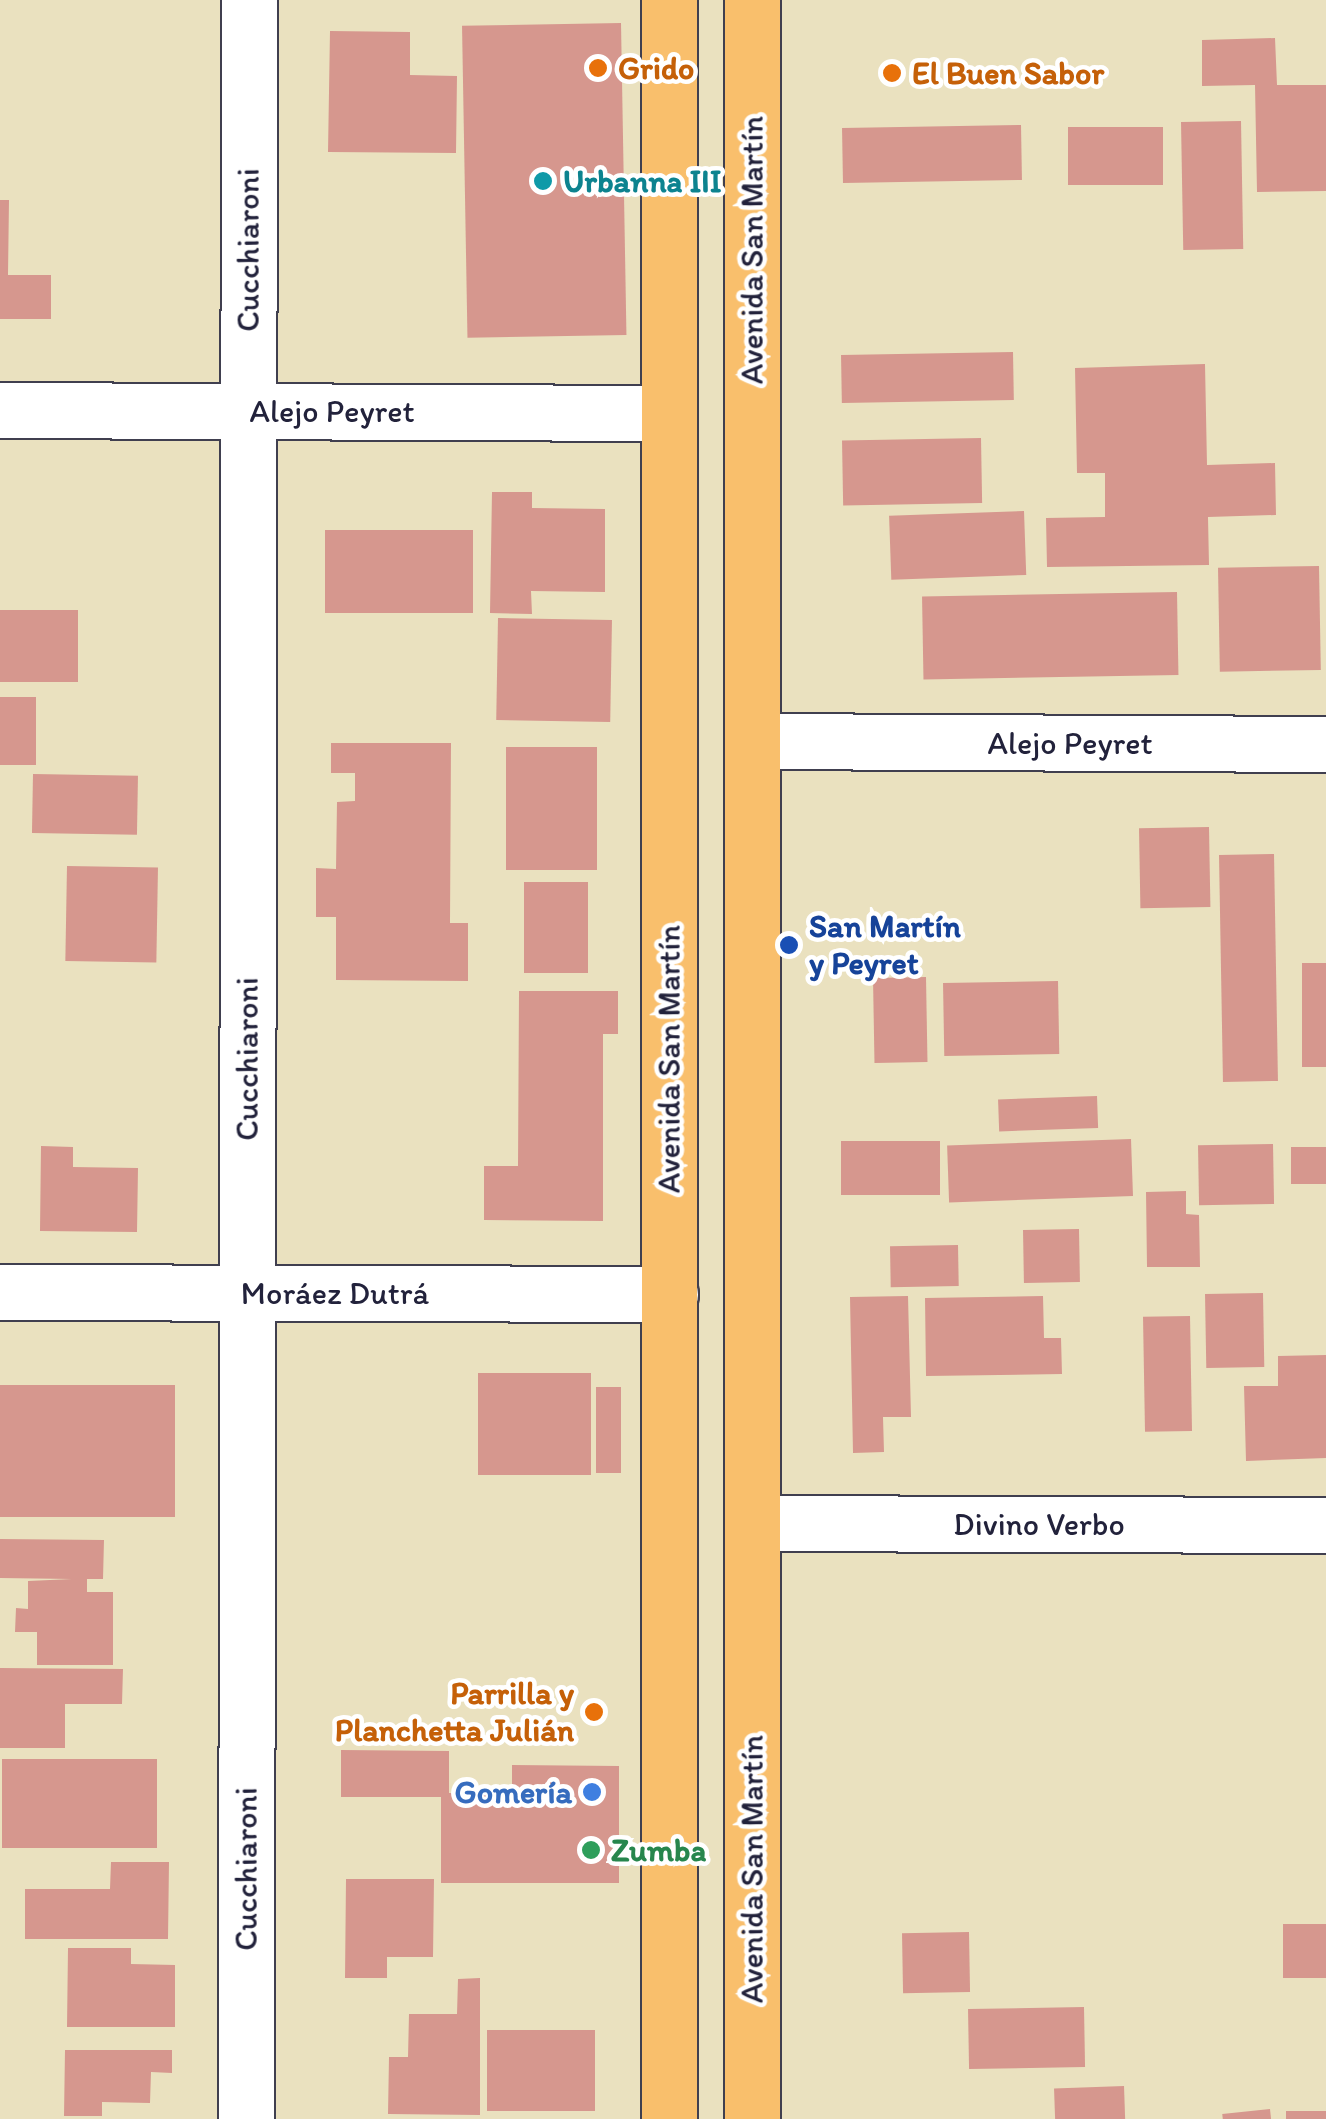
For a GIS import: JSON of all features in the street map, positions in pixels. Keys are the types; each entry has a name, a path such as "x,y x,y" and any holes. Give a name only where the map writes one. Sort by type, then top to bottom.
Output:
{"main road":[{"name":"Avenida San Martín","path":"669,0 665,413 669,2119"},
{"name":"Avenida San Martín","path":"752,0 752,2119"}],"street":[{"name":"Cucchiaroni","path":"246,2119 249,0"},
{"name":"Alejo Peyret","path":"0,410 665,413"},
{"name":"Alejo Peyret","path":"755,742 1326,744"},
{"name":"Moráez Dutrá","path":"0,1292 670,1294"},
{"name":"Divino Verbo","path":"752,1524 1326,1525"}],"building":[{"name":"Urbanna III","path":"621,23 626,335 467,338 462,26"},
{"path":"330,31 410,32 410,75 457,76 456,153 328,152"},
{"path":"1275,38 1277,85 1326,85 1326,191 1257,192 1255,85 1202,86 1202,40"},
{"path":"1241,121 1243,249 1183,250 1181,122"},
{"path":"1021,125 1022,180 843,183 842,128"},
{"path":"1068,127 1163,127 1163,185 1068,185"},
{"path":"0,200 9,200 8,275 51,275 51,319 0,319"},
{"path":"1013,352 1014,400 842,403 841,355"},
{"path":"1205,364 1207,465 1275,463 1276,515 1208,517 1209,565 1047,567 1046,518 1105,517 1105,473 1077,473 1075,368"},
{"path":"981,438 982,503 843,505 842,440"},
{"path":"492,492 532,492 532,508 605,509 605,592 531,591 532,614 490,613"},
{"path":"1024,511 1026,575 891,580 889,516"},
{"path":"325,530 473,530 473,613 325,613"},
{"path":"1319,566 1321,670 1220,672 1218,568"},
{"path":"1177,592 1178,675 923,679 922,596"},
{"path":"0,610 78,610 78,682 0,682"},
{"path":"498,618 612,620 610,722 496,720"},
{"path":"0,697 36,697 36,765 0,765"},
{"path":"331,743 451,743 450,923 468,923 468,981 336,980 336,917 316,917 316,868 336,869 337,802 355,801 355,773 331,773"},
{"path":"506,747 597,747 597,870 506,870"},
{"path":"33,774 138,776 137,835 32,833"},
{"path":"1209,827 1210,907 1140,908 1139,828"},
{"path":"1274,854 1278,1081 1223,1082 1219,855"},
{"path":"67,866 158,868 156,963 65,961"},
{"path":"524,882 588,882 588,973 524,973"},
{"path":"1302,963 1326,963 1326,1067 1302,1067"},
{"path":"926,977 927,1062 874,1063 873,978"},
{"path":"1058,981 1059,1054 944,1056 943,983"},
{"path":"519,991 618,991 618,1034 603,1034 603,1221 484,1220 484,1166 518,1166"},
{"path":"1097,1096 1098,1128 999,1131 998,1099"},
{"path":"1131,1139 1133,1196 949,1202 947,1145"},
{"path":"841,1141 940,1141 940,1195 841,1195"},
{"path":"1273,1144 1274,1204 1199,1205 1198,1145"},
{"path":"41,1146 73,1147 73,1167 138,1168 137,1232 40,1231"},
{"path":"1291,1147 1326,1147 1326,1184 1291,1184"},
{"path":"1186,1191 1186,1214 1199,1215 1200,1267 1147,1267 1146,1192"},
{"path":"1079,1229 1080,1282 1024,1283 1023,1230"},
{"path":"958,1245 959,1286 891,1287 890,1246"},
{"path":"1263,1293 1264,1367 1206,1368 1205,1294"},
{"path":"908,1296 911,1417 883,1417 884,1452 853,1453 850,1297"},
{"path":"1043,1296 1044,1338 1061,1338 1062,1374 926,1376 925,1298"},
{"path":"1190,1316 1192,1431 1145,1432 1143,1317"},
{"path":"1326,1355 1326,1458 1246,1461 1244,1386 1278,1386 1278,1356"},
{"path":"478,1373 591,1373 591,1475 478,1475"},
{"path":"0,1385 175,1385 175,1517 0,1517"},
{"path":"596,1387 621,1387 621,1473 596,1473"},
{"path":"0,1539 104,1540 103,1579 87,1579 87,1592 113,1592 113,1665 37,1665 37,1632 15,1632 16,1608 28,1609 28,1581 72,1579 0,1578"},
{"path":"0,1668 123,1669 122,1704 65,1704 65,1748 0,1748"},
{"path":"341,1750 449,1751 449,1793 512,1793 512,1765 619,1766 619,1883 441,1883 441,1797 341,1797"},
{"path":"2,1759 157,1759 157,1848 2,1848"},
{"path":"111,1862 169,1862 168,1939 25,1939 25,1889 110,1889"},
{"path":"346,1879 434,1879 433,1957 387,1957 387,1978 345,1978"},
{"path":"1283,1924 1326,1924 1326,1978 1283,1978"},
{"path":"969,1932 970,1992 903,1993 902,1933"},
{"path":"68,1948 131,1948 131,1964 175,1965 175,2027 67,2027"},
{"path":"480,1978 480,2115 388,2114 389,2057 408,2057 409,2014 457,2014 458,1979"},
{"path":"1084,2007 1085,2067 969,2069 968,2009"},
{"path":"487,2030 595,2030 595,2111 487,2111"},
{"path":"65,2050 172,2050 172,2073 151,2072 150,2103 102,2102 102,2116 64,2116"},
{"path":"1124,2086 1125,2119 1055,2119 1054,2088"},
{"path":"1270,2109 1271,2119 1223,2119 1222,2114"},
{"path":"1286,2111 1326,2111 1326,2119 1286,2119"}],"place":[{"name":"Grido","path":"598,68"},
{"name":"El Buen Sabor","path":"892,73"},
{"name":"Urbanna III","path":"543,181"},
{"name":"San Martín y Peyret","path":"789,945"},
{"name":"Parrilla y Planchetta Julián","path":"594,1712"},
{"name":"Gomería","path":"592,1792"},
{"name":"Zumba","path":"591,1850"}]}
